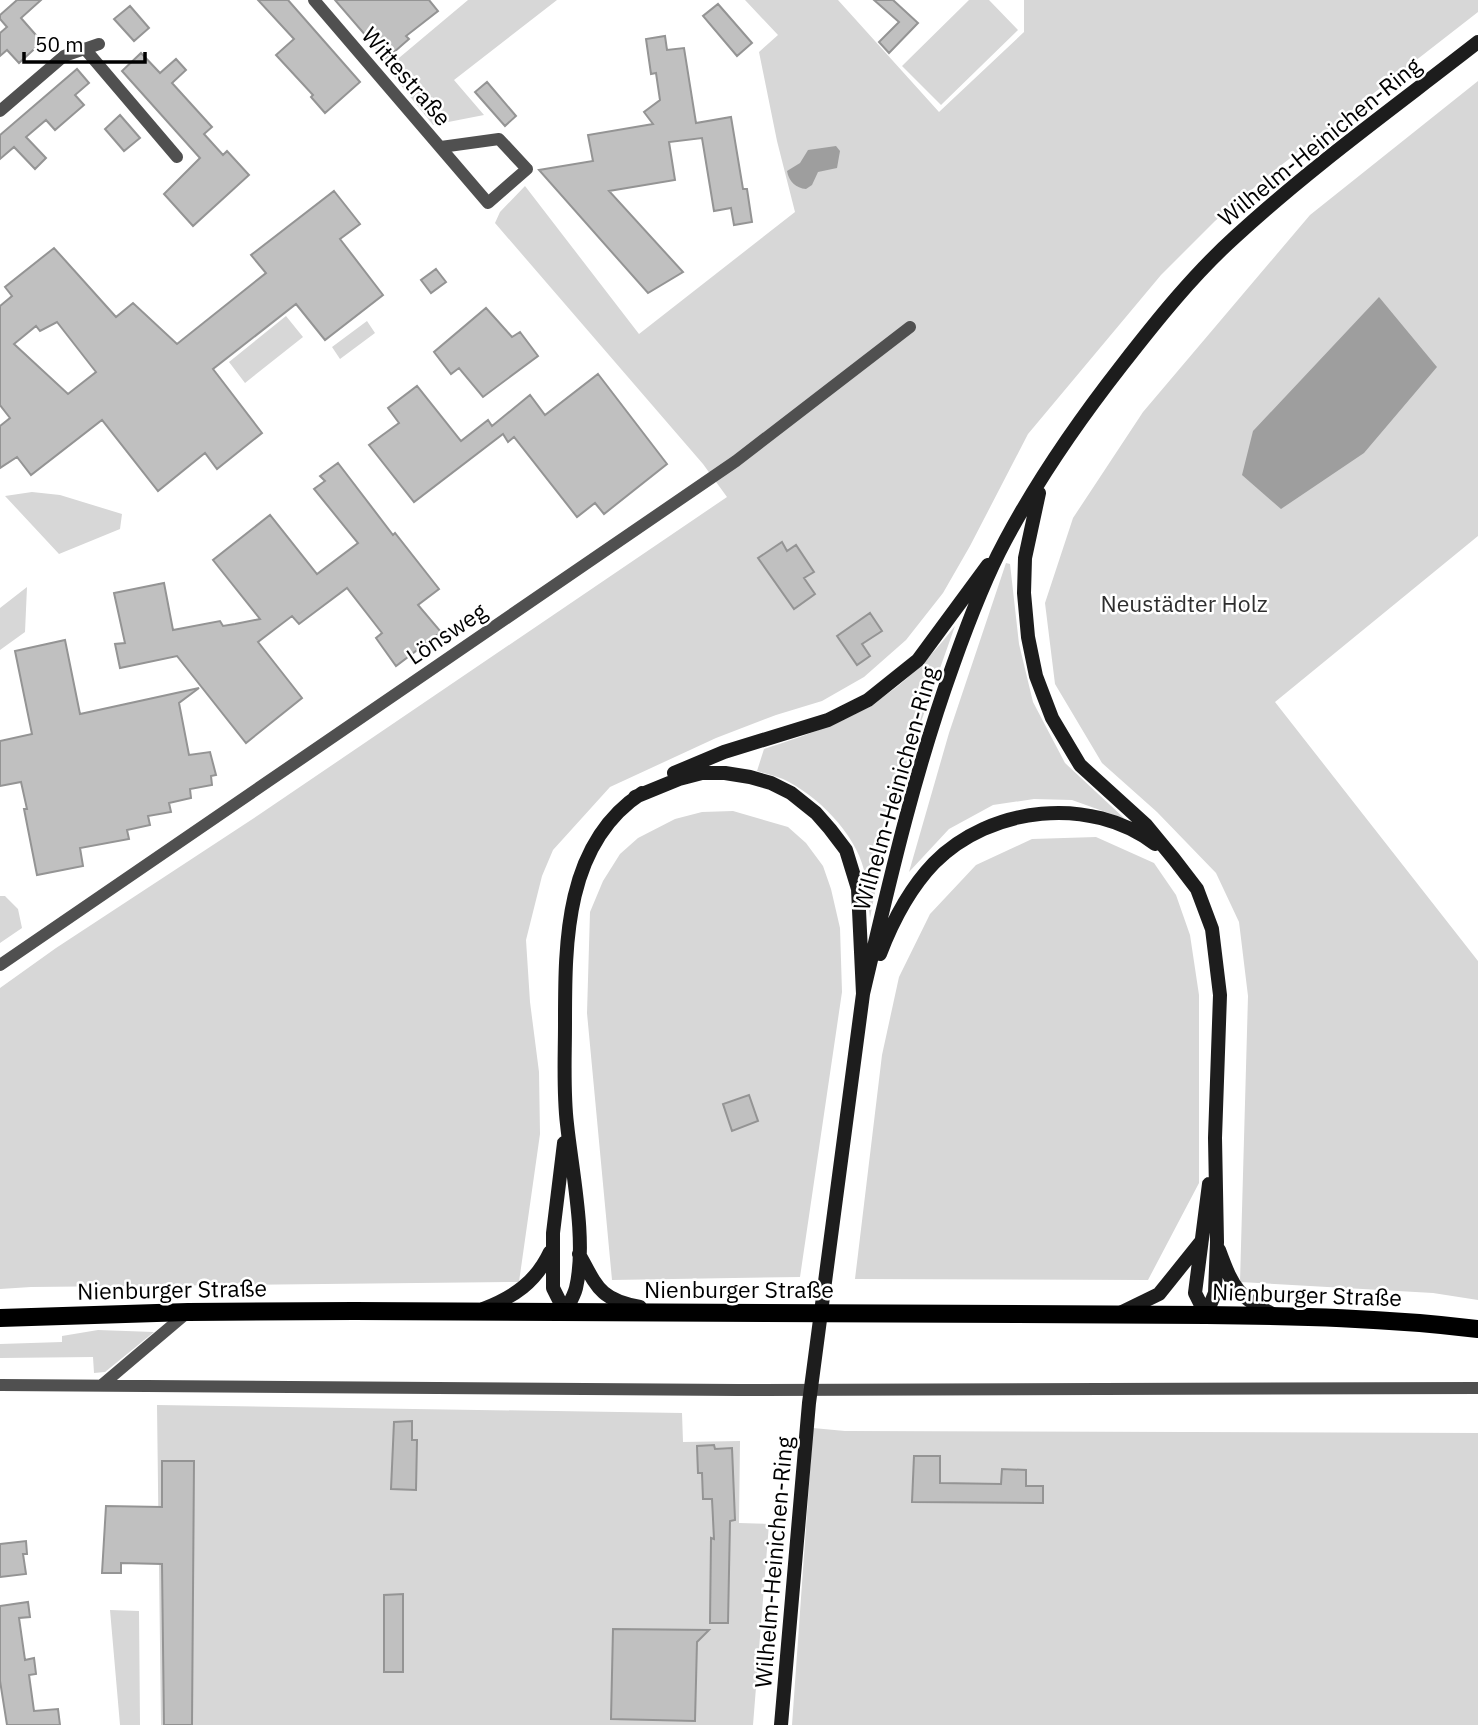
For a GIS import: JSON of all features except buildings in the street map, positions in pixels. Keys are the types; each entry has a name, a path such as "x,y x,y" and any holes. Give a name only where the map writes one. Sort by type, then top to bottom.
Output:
{"main road":[{"name":"Wilhelm-Heinichen-Ring","path":"781,1725 809,1403 863,994 895,856 929,731 968,625 1005,541 1042,478 1090,407 1159,317 1233,239 1292,187 1478,42"},
{"path":"1042,478 1025,558 1024,581 1028,637 1036,676 1052,718 1080,765 1146,825 1174,859 1197,889 1212,929 1220,995 1215,1138 1217,1242 1215,1293 1206,1315"},
{"path":"565,1312 576,1289 579,1254 566,1121 564,963 573,896 584,862 598,836 635,797 680,770 724,752 828,720 867,700 918,660 1005,541"},
{"path":"635,797 679,779 702,773 725,773 771,783 791,793 816,813 846,850 858,889 863,994"},
{"path":"863,994 890,928 911,890 936,862 961,840 999,822 1036,814 1076,813 1111,821 1143,835 1174,859"},
{"path":"565,1312 552,1289 552,1247 566,1121"},
{"path":"1206,1315 1195,1293 1215,1138"},
{"path":"1118,1314 1159,1294 1201,1242"},
{"path":"1217,1242 1231,1282 1248,1301 1276,1316"},
{"path":"476,1312 499,1303 526,1287 552,1247"},
{"path":"579,1254 598,1289 614,1300 680,1313"},
{"name":"Nienburger Straße","path":"0,1318 188,1312 1118,1314 1372,1319 1478,1329"}],"street":[{"name":"Wittestraße","path":"314,0 488,204 527,169 499,139 441,147"},
{"path":"0,111 64,56 99,44"},
{"path":"85,49 177,157"},
{"name":"Lönsweg","path":"0,965 736,461 910,327"},
{"path":"103,1384 188,1312"},
{"path":"0,1385 738,1390 1478,1388"}],"green space":[{"path":"468,0 557,0 454,80 484,115 433,125 387,68"},
{"path":"745,0 838,0 939,112 1024,32 1024,0 1478,0 1478,12 1275,170 1215,221 1161,275 1028,434 943,593 906,640 864,677 822,701 716,738 610,787 553,850 542,876 526,940 539,1072 540,1134 519,1282 0,1289 0,988 727,497 703,464 495,223 500,212 525,186 639,334 795,212 759,52 778,35"},
{"path":"969,0 989,0 1018,30 941,105 902,66"},
{"name":"Neustädter Holz","path":"1478,81 1478,536 1275,702 1478,961 1478,1300 1433,1293 1240,1282 1248,996 1239,922 1216,873 1157,812 1102,763 1055,684 1045,603 1073,518 1143,412 1310,215"},
{"path":"286,316 303,337 245,383 229,362"},
{"path":"367,321 375,333 340,359 332,347"},
{"path":"32,492 60,495 122,514 120,529 59,554 5,496"},
{"path":"1006,563 1010,564 1019,644 1033,702 1065,763 1125,819 1072,800 1034,799 993,805 949,829 909,872 949,733"},
{"path":"27,587 25,632 0,650 0,608"},
{"path":"955,626 899,784 870,918 864,870 843,829 821,805 796,786 757,771 764,749 848,717 892,690 934,652"},
{"path":"733,811 788,827 806,843 823,866 840,928 842,992 800,1277 612,1280 587,1013 590,912 603,881 620,854 638,838 675,819 702,812"},
{"path":"1096,837 1154,863 1176,895 1190,935 1199,995 1199,1183 1148,1280 855,1279 882,1055 899,977 930,914 976,865 1032,839"},
{"path":"0,896 5,896 18,909 22,928 0,943"},
{"path":"98,1330 154,1332 105,1372 94,1373 93,1357 0,1358 0,1344 62,1342 62,1336"},
{"path":"157,1405 682,1413 683,1442 740,1441 739,1523 769,1524 753,1725 161,1725"},
{"path":"813,1428 845,1431 1478,1433 1478,1725 792,1725"},
{"path":"110,1610 139,1611 140,1725 120,1725"}],"shaded area":[{"path":"836,146 840,151 837,168 818,172 812,185 806,189 791,181 787,171 800,163 808,150"},
{"path":"1379,297 1437,367 1364,453 1281,509 1242,475 1253,431"}]}
